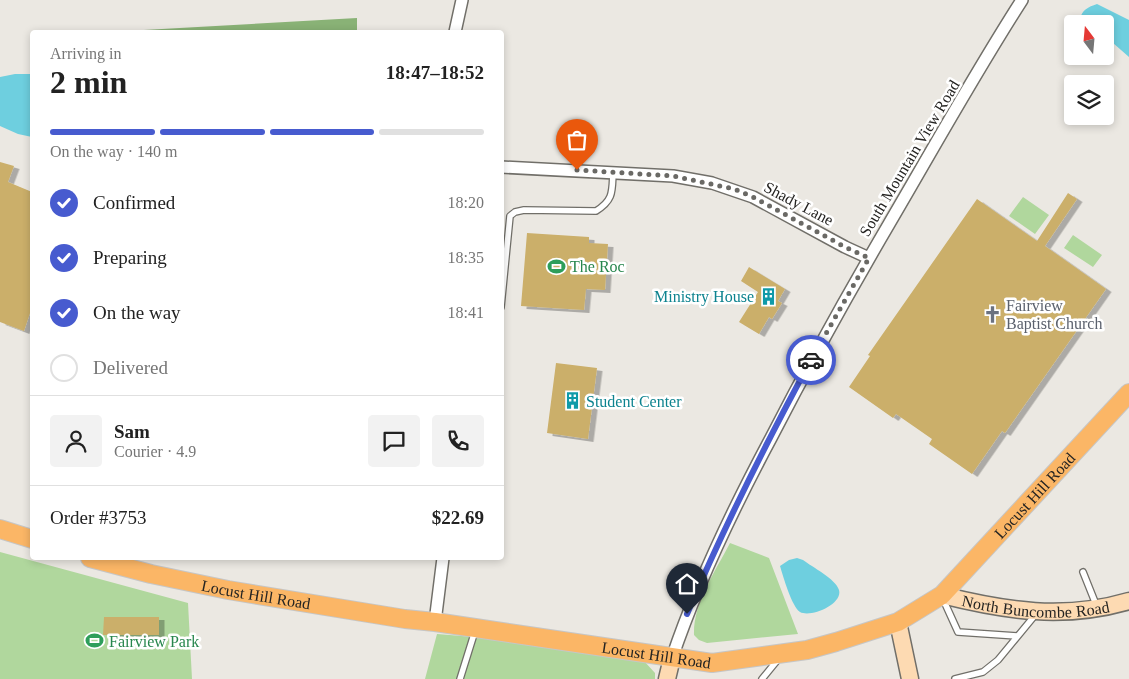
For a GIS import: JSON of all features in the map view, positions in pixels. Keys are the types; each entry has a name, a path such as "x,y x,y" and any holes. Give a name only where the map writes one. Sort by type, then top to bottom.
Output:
{"main road":[{"name":"Locust Hill Road","path":"98,560 151,574 228,590 405,619 672,658 712,663 782,654 836,642 898,622 942,594 1129,393"},
{"path":"0,529 30,538"}],"street":[{"path":"455,30 462,0"},
{"name":"South Mountain View Road","path":"672,658 687,614 707,567 748,482 809,364 869,258 1022,0"},
{"name":"Shady Lane","path":"504,167 673,176 734,189 753,197 869,258"},
{"path":"435,622 443,560"},
{"name":"North Buncombe Road","path":"942,594 985,606 1058,613 1098,609 1129,601"},
{"path":"898,622 910,679"},
{"path":"667,679 672,658"}],"lane":[{"path":"504,276 510,216 515,212 524,210 596,211 604,206 612,197 613,172"},
{"path":"1083,572 1098,609"},
{"path":"942,594 958,632 1017,636"},
{"path":"955,679 983,672 998,660 1037,612"},
{"path":"460,679 476,629"},
{"path":"762,679 782,654"}],"green space":[{"path":"357,18 357,30 144,30"},
{"path":"1023,197 1049,215 1035,234 1009,216"},
{"path":"1073,235 1102,255 1093,267 1064,248"},
{"path":"730,543 769,558 798,634 707,643 699,640 694,635 697,611 701,599"},
{"name":"Fairview Park","path":"0,552 188,603 192,679 0,679"},
{"path":"437,634 499,639 644,661 655,673 655,679 425,679"}],"water":[{"path":"1097,4 1129,20 1129,57 1114,44 1114,15 1081,15 1091,6"},
{"path":"30,74 30,137 18,134 0,126 0,77"},
{"path":"797,558 823,574 837,586 839,595 831,605 811,613 800,612 797,609 788,591 780,566 789,560"}],"building":[{"path":"0,162 14,166 8,182 30,191 30,313 24,331 0,322"},
{"name":"Fairview Baptist Church","path":"1068,193 1077,199 1045,246 1106,289 1005,433 1002,431 972,474 929,444 932,439 896,414 893,418 849,387 870,356 868,355 977,199 1037,241"},
{"name":"The Roc","path":"527,233 589,237 589,243 608,244 605,290 586,289 584,310 521,306"},
{"name":"Ministry House","path":"749,267 785,289 778,301 782,303 772,319 769,317 759,334 739,322 758,292 741,281"},
{"name":"Student Center","path":"556,363 597,368 588,439 547,433"},
{"path":"104,617 159,617 159,635 103,635"}],"way so far":[{"path":"577,170 673,176 734,189 753,197 869,258 811,360"}],"place":[{"name":"The Roc","path":"556,266"},
{"name":"Ministry House","path":"768,296"},
{"name":"Fairview Baptist Church","path":"992,314"},
{"name":"Student Center","path":"572,401"},
{"name":"Fairview Park","path":"95,641"}],"route":[{"path":"687,614 707,567 748,482 811,360"}]}
